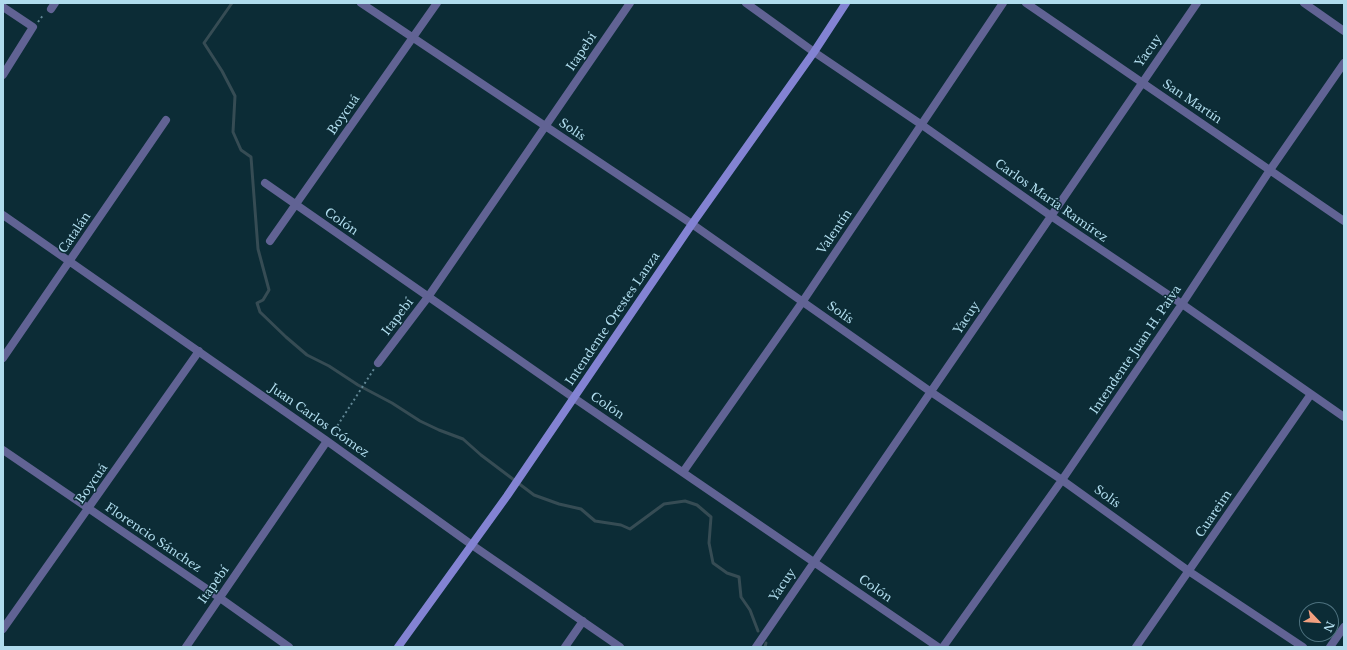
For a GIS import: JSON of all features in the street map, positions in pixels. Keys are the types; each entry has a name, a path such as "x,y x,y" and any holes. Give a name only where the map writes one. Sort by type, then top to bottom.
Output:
{"street":[{"name":"Solís","path":"361,3 692,224 931,392 1062,480 1190,572 1303,647"},
{"name":"Boycuá","path":"270,241 437,3"},
{"name":"Itapebí","path":"378,363 428,297 630,3"},
{"name":"Carlos María Ramírez","path":"746,3 814,52 1344,417"},
{"name":"Intendente Orestes Lanza","path":"398,647 507,496 692,224 814,52 846,3"},
{"name":"Valentín","path":"683,472 803,301 1003,3"},
{"name":"San Martín","path":"1026,3 1344,221"},
{"name":"Yacuy","path":"756,647 1197,3"},
{"path":"1304,3 1344,31"},
{"path":"3,7 33,27 3,75"},
{"name":"Intendente Juan H. Paiva","path":"943,647 1062,480 1182,304 1270,170 1344,63"},
{"name":"Catalán","path":"3,358 166,120"},
{"name":"Colón","path":"265,183 574,398 938,647"},
{"name":"Juan Carlos Gómez","path":"3,215 620,647"},
{"name":"Boycuá","path":"3,629 199,351"},
{"name":"Cuareim","path":"1136,647 1190,572 1311,394"},
{"name":"Itapebí","path":"186,647 327,442"},
{"name":"Florencio Sánchez","path":"3,450 220,598 289,647"},
{"path":"565,647 583,621"},
{"path":"1330,647 1344,627"}],"path":[{"path":"40,19 50,8"},
{"path":"327,442 353,399 378,363"}],"waterway":[{"path":"232,3 204,43 222,71 235,96 233,132 241,150 251,157 258,249 269,290 263,300 257,303 260,312 307,355 329,366 358,385 392,403 420,421 463,439 481,455 534,495 559,504 581,509 595,521 621,525 630,529 664,504 685,501 697,505 711,517 709,543 713,563 727,573 739,577 741,597 750,610 758,631"},
{"path":"765,647 766,643"}]}
